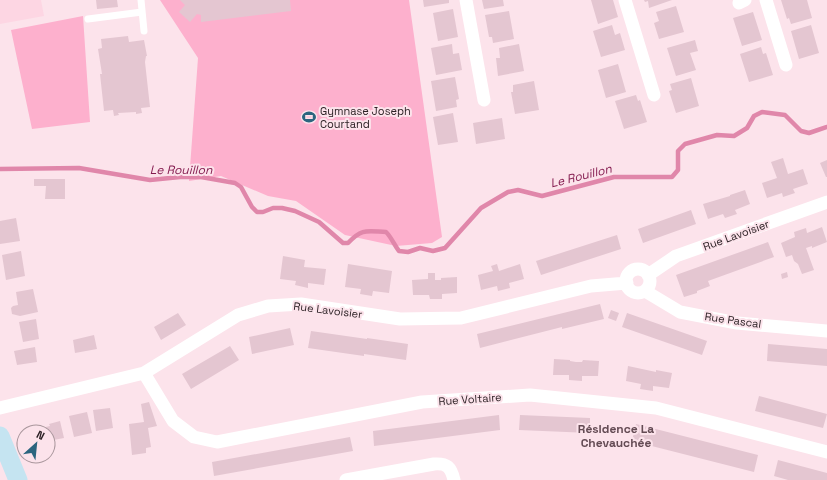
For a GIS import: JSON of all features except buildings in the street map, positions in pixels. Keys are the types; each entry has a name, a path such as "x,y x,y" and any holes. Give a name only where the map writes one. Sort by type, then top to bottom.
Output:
{"main road":[{"path":"0,436 18,480"}],"street":[{"path":"466,0 484,100"},
{"path":"625,0 654,95"},
{"path":"766,0 786,65"},
{"name":"Rue Lavoisier","path":"648,275 676,256 827,202"},
{"path":"634,270 641,270 648,275 650,282 645,291 633,292 628,287 627,283 629,274 634,270"},
{"name":"Rue Lavoisier","path":"0,408 144,373 238,315 268,306 301,304 400,319 461,318 591,286 627,283"},
{"name":"Rue Pascal","path":"645,291 680,312 736,323 827,331"},
{"name":"Rue Voltaire","path":"144,373 173,421 194,437 217,442 422,402 530,395 656,408 827,452"},
{"path":"346,480 442,463 448,465 451,469 454,480"}],"lane":[{"path":"141,0 144,30"},
{"path":"88,19 142,12"}],"shaded area":[{"path":"0,0 41,0 44,16 0,24"},
{"name":"Gymnase Joseph Courtand","path":"160,0 409,0 442,237 432,243 396,246 345,235 296,201 268,196 221,176 189,181 198,58"},
{"path":"83,16 90,122 32,129 11,30"}],"waterway":[{"name":"Le Rouillon","path":"0,169 79,168 150,180 180,177 201,177 235,183 241,187 252,207 257,212 263,212 273,208 282,208 295,211 319,222 343,243 348,243 361,233 374,231 386,232 399,251 408,252 420,248 433,251 445,248 481,208 508,192 518,190 542,196 614,177 672,177 678,170 678,151 685,144 717,135 734,136 747,128 754,116 762,112 785,115 801,131 809,133 827,127"}],"place":[{"name":"Gymnase Joseph Courtand","path":"309,117"}],"district":[{"name":"Résidence La Chevauchée","path":"616,436"}]}
